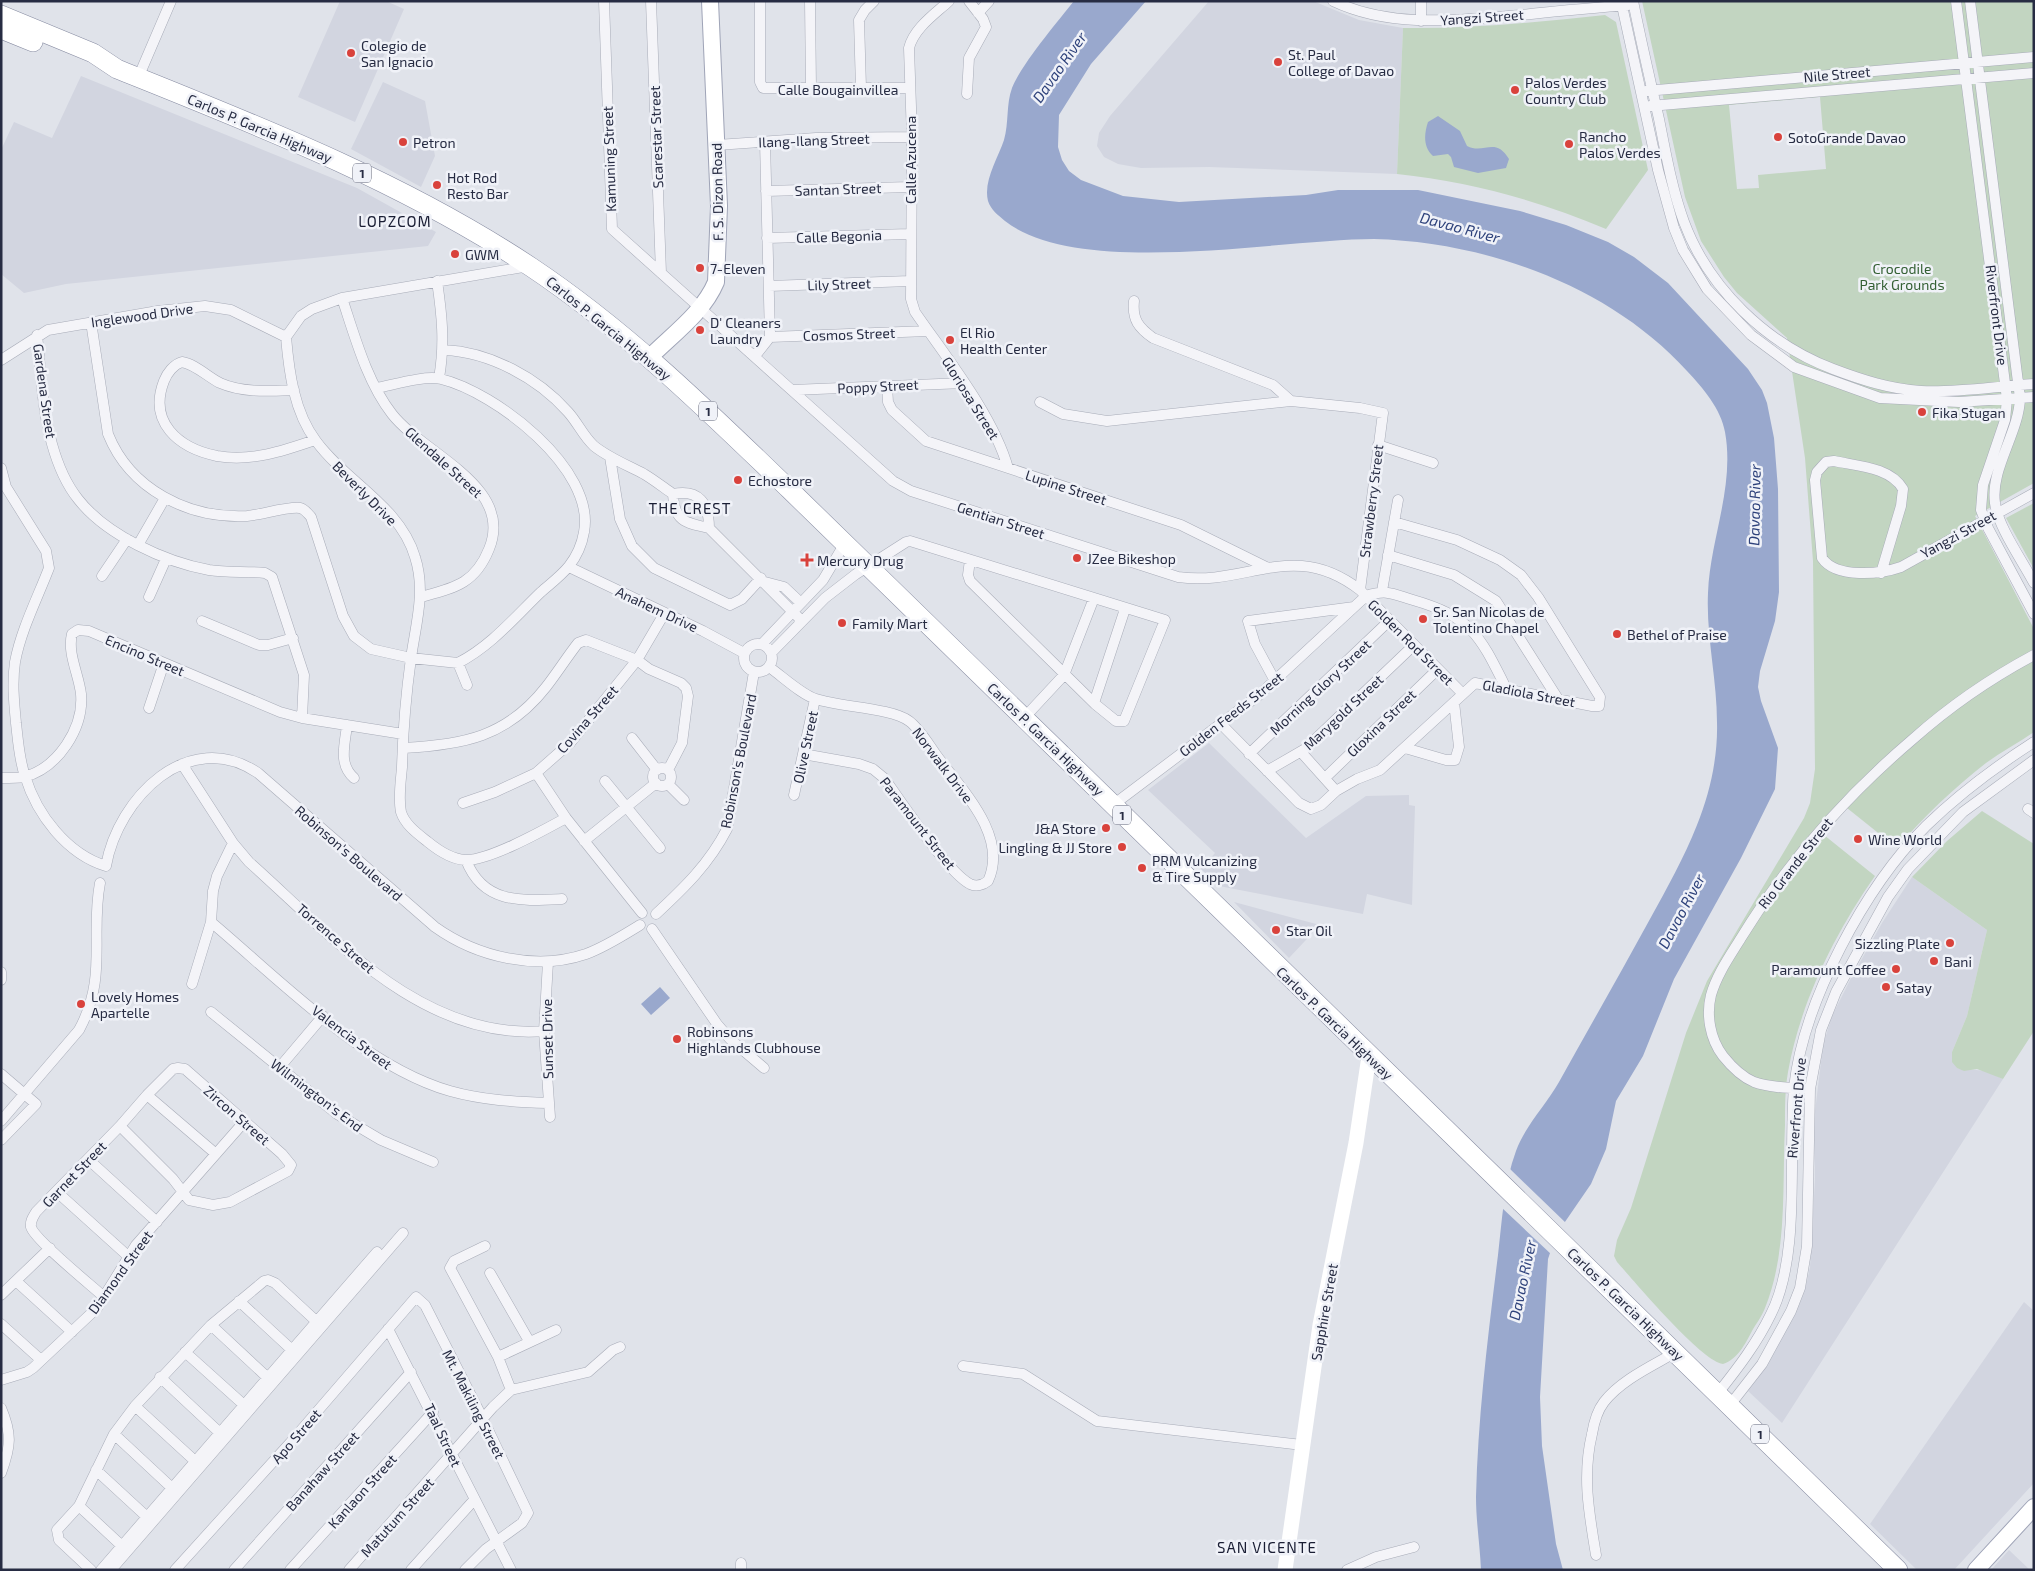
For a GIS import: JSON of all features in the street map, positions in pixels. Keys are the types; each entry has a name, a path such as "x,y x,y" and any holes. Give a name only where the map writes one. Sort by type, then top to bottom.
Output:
{"highway":[{"name":"Carlos P. Garcia Highway","path":"1,15 93,53 117,69 138,78 295,140 442,213 530,266 566,291 650,357 869,566 1368,1056 1676,1352 1898,1570"},
{"name":"Carlos P. Garcia Highway","path":"1,29 87,64 117,69"}],"main road":[{"name":"F. S. Dizon Road","path":"650,357 700,308 711,293 718,266 717,145 710,1"},
{"path":"1976,1570 2034,1507"}],"street":[{"path":"138,78 171,1"},
{"name":"Kamuning Street","path":"604,1 612,229 700,308"},
{"name":"Scarestar Street","path":"651,1 661,273"},
{"name":"Calle Bougainvillea","path":"760,1 760,82 766,89 910,88"},
{"path":"810,1 812,89"},
{"path":"861,88 859,20 874,1"},
{"name":"Calle Azucena","path":"928,330 915,312 910,281 912,137 910,43 922,26 949,1"},
{"path":"967,94 969,58 986,27 969,1"},
{"path":"978,13 989,1"},
{"name":"Yangzi Street","path":"1332,1 1366,14 1421,20 1493,17 1633,3"},
{"path":"1420,1 1421,20"},
{"name":"Riverfront Drive","path":"1956,1 2007,399 2005,420 1983,485 1981,502 1984,520 2034,614"},
{"name":"Riverfront Drive","path":"1970,1 2020,398 2018,421 1995,486 1997,512 2034,583"},
{"path":"1633,3 1677,199 1694,244 1717,282 1760,325 1782,344 1799,354 1884,386 1920,391 2034,384"},
{"path":"1621,4 1666,202 1683,250 1707,289 1751,334 1794,367 1880,398 1920,402 2034,397"},
{"name":"Nile Street","path":"1640,91 2034,57"},
{"name":"Nile Street","path":"1644,107 2034,73"},
{"name":"Ilang-Ilang Street","path":"717,145 816,138 912,137"},
{"path":"755,356 770,337 765,142"},
{"name":"Santan Street","path":"766,191 910,187"},
{"path":"1666,202 1677,199"},
{"name":"Calle Begonia","path":"767,238 910,234"},
{"path":"286,337 301,316 312,309 342,298 530,266"},
{"path":"437,281 444,329 444,350 440,378"},
{"name":"Lily Street","path":"769,286 910,281"},
{"name":"Glendale Street","path":"342,298 361,353 387,408 401,424 477,488 486,500 494,519 494,538 474,575 456,587 421,597"},
{"path":"1134,302 1135,321 1141,330 1153,338 1273,385 1291,400"},
{"name":"Inglewood Drive","path":"1,360 37,335 48,330 158,311 216,306 231,310 286,337"},
{"name":"Gentian Street","path":"700,308 893,481 911,491 1178,577 1213,577 1268,568 1310,565 1342,578 1363,593"},
{"path":"91,322 104,420 114,450 130,472 165,498 216,515 246,516 295,508 303,509 311,517 348,627 363,644 371,649 411,658 458,663 494,639 569,567 582,543 585,530 584,513 573,480 548,449 512,415 495,403 440,378 377,388"},
{"name":"Cosmos Street","path":"770,337 928,330"},
{"name":"Gloriosa Street","path":"928,330 964,383 997,439 1008,468"},
{"name":"Gardena Street","path":"37,335 52,444 60,466 78,499 90,512 127,538 166,559 211,570 269,574 274,581 304,675 302,718"},
{"name":"Beverly Drive","path":"286,337 294,390 315,440 337,465 395,520 409,542 415,556 421,597 411,658 403,734 400,806 404,819 418,834 440,851 452,857 466,860"},
{"path":"444,350 481,357 519,373 557,402 592,444 610,457 647,476 672,494 688,492 696,496 708,510 709,528"},
{"path":"294,390 256,391 238,389 222,383 182,362 174,366 166,376 161,389 159,409 166,426 174,436 191,448 216,456 262,456 278,453 315,440"},
{"name":"Poppy Street","path":"792,390 964,383"},
{"name":"Lupine Street","path":"888,386 888,402 892,410 920,437 933,444 1181,525 1268,568"},
{"path":"1040,402 1054,410 1072,416 1107,421 1291,400"},
{"name":"Strawberry Street","path":"1291,400 1384,412 1378,445 1363,593"},
{"path":"1378,445 1433,463"},
{"path":"610,457 620,519 625,534 632,546 654,568 730,605 742,599 763,580"},
{"name":"Yangzi Street","path":"1881,573 1899,515 1904,488 1885,472 1834,461 1826,462 1817,472 1816,480 1822,558 1828,565 1849,571 1881,573 1902,566 2034,493"},
{"path":"1,468 4,488 46,551 49,560 49,568 29,617 16,661 12,690 25,777 1,778"},
{"path":"672,494 674,509 680,518 690,524 709,528 802,621"},
{"path":"138,545 165,498"},
{"path":"1382,591 1398,500"},
{"name":"Gladiola Street","path":"1267,771 1299,803 1311,809 1321,805 1336,791 1361,777 1380,770 1463,694 1479,682 1599,706 1600,697 1538,597 1521,575 1500,560 1458,540 1394,522"},
{"path":"102,576 127,538"},
{"path":"845,543 832,567 816,589 762,644 750,646 744,653 744,663 754,672 761,672 769,667 771,653 825,598 908,541 970,560 1094,598 1125,609 1165,620 1124,721 1116,721 1094,703 970,581 968,575 970,560"},
{"path":"1388,555 1454,575 1496,600 1558,699"},
{"path":"149,597 166,559"},
{"name":"Anahem Drive","path":"569,567 703,631 744,653"},
{"path":"763,580 784,587 801,603"},
{"path":"816,589 825,598"},
{"path":"1363,593 1382,591 1430,605 1465,623 1484,645 1506,688"},
{"name":"Golden Feeds Street","path":"1113,806 1275,681 1354,607 1363,593"},
{"name":"Golden Rod Street","path":"1363,593 1463,694"},
{"path":"1024,718 1064,675 1094,598"},
{"path":"1275,681 1255,644 1248,621 1354,607"},
{"path":"1094,703 1125,609"},
{"name":"Covina Street","path":"463,803 495,792 536,773 570,743 637,660 664,614"},
{"name":"Morning Glory Street","path":"1249,754 1390,620"},
{"path":"202,621 259,645 268,645 293,638"},
{"name":"Encino Street","path":"25,777 58,755 69,742 77,726 81,696 71,648 71,639 74,631 89,631 280,712 302,718 403,734"},
{"path":"403,748 455,744 477,738 508,724 527,709 546,688 582,640 590,640 637,660 657,674 681,683 688,692 682,743 662,770 653,776 656,783 662,786 668,784 672,776 662,770 632,738"},
{"path":"762,644 771,653"},
{"name":"Marygold Street","path":"1267,771 1301,752 1414,645"},
{"name":"Rio Grande Street","path":"1810,1089 1754,1082 1734,1069 1719,1050 1712,1031 1709,1011 1712,994 1726,963 1770,893 1841,806 1914,738 1991,681 2034,655"},
{"path":"458,663 467,685"},
{"path":"149,708 164,664"},
{"name":"Norwalk Drive","path":"769,667 815,699 897,716 914,725 973,805 988,833 992,854 990,876 984,883 972,885"},
{"name":"Gloxina Street","path":"1325,778 1438,669"},
{"name":"Robinson's Boulevard","path":"656,914 700,871 718,847 727,829 754,672"},
{"name":"Olive Street","path":"794,795 815,699"},
{"path":"1406,748 1446,760 1455,760 1459,747 1454,702"},
{"path":"1221,724 1267,771"},
{"path":"347,725 343,763 354,778"},
{"name":"Riverfront Drive","path":"1724,1399 1772,1313 1782,1282 1790,1229 1794,1088 1810,1016 1828,972 1874,891 1896,860 1925,828 1992,769 2034,742"},
{"path":"1301,752 1336,791"},
{"name":"Paramount Street","path":"803,754 859,764 879,773 942,856 962,879 972,885"},
{"name":"Robinson's Boulevard","path":"25,777 40,808 54,830 82,856 106,866 113,841 132,805 146,788 162,775 182,764 205,758 221,758 236,760 246,765 448,937 490,954 548,962 584,954 605,946 640,925"},
{"name":"Riverfront Drive","path":"1724,1399 1772,1348 1791,1311 1800,1288 1807,1246 1810,1089 1821,1030 1841,980 1888,897 1908,869 1963,812 2034,760"},
{"name":"Torrence Street","path":"182,764 233,843 249,862 371,970 422,1003 467,1023 512,1032 544,1030"},
{"path":"536,773 566,818 642,913"},
{"path":"605,780 660,848"},
{"path":"584,841 628,808 656,783"},
{"path":"668,784 684,800"},
{"path":"562,899 529,901 496,894 480,885 471,873 466,860 526,840 566,818"},
{"path":"192,984 211,922 213,891 217,876 233,843"},
{"path":"1,1121 79,1030 88,1013 98,969 100,883"},
{"path":"648,911 656,914 658,921 652,929 645,929 640,925 639,917 642,913 648,911"},
{"name":"Valencia Street","path":"211,922 322,1016 379,1059 426,1083 480,1098 548,1103"},
{"path":"652,929 670,953 716,1024 730,1039 764,1068"},
{"name":"Sunset Drive","path":"548,962 544,1030 550,1117"},
{"path":"1,972 1,980"},
{"path":"1828,972 1841,980"},
{"name":"Wilmington's End","path":"211,1012 279,1068 358,1128 432,1162"},
{"path":"279,1068 322,1016"},
{"name":"Sapphire Street","path":"1285,1570 1320,1325 1356,1143 1368,1056"},
{"name":"Garnet Street","path":"50,1248 32,1230 30,1224 36,1212 58,1192 147,1095 173,1069 178,1068"},
{"name":"Zircon Street","path":"178,1068 185,1069 282,1154 291,1167 285,1175 220,1205 193,1202 182,1191"},
{"path":"1,1074 36,1104 1,1140"},
{"path":"147,1095 216,1154"},
{"name":"Diamond Street","path":"1,1380 27,1372 72,1332 104,1297 136,1245 244,1122"},
{"path":"120,1126 173,1179 182,1191"},
{"path":"88,1160 157,1222"},
{"path":"58,1192 129,1257"},
{"path":"111,1570 403,1233"},
{"path":"485,1246 454,1261 450,1268 498,1357 511,1390 588,1372 613,1350 620,1347"},
{"path":"1,1295 50,1248 104,1297"},
{"path":"101,1570 377,1252"},
{"path":"490,1272 529,1341"},
{"path":"92,1570 59,1540 56,1534 60,1526 79,1506 114,1434 160,1377 211,1325 268,1280 275,1283 316,1322"},
{"path":"16,1281 72,1332"},
{"name":"Mt. Makiling Street","path":"413,1299 419,1298 424,1304 483,1419 526,1509 527,1517 522,1524 496,1541"},
{"name":"Apo Street","path":"175,1570 413,1299"},
{"path":"239,1301 292,1350"},
{"path":"1,1324 41,1360"},
{"path":"211,1325 268,1378"},
{"name":"Taal Street","path":"388,1329 511,1570"},
{"path":"498,1357 556,1330"},
{"path":"185,1352 244,1406"},
{"path":"1596,1555 1585,1482 1590,1443 1598,1410 1604,1401 1620,1386 1676,1352"},
{"path":"963,1366 1023,1374 1098,1421 1302,1445"},
{"name":"Banahaw Street","path":"234,1570 411,1372"},
{"path":"160,1377 220,1433"},
{"name":"Matutum Street","path":"350,1570 483,1419 511,1390"},
{"path":"135,1406 195,1462"},
{"path":"1,1408 8,1423 10,1440 1,1473"},
{"name":"Kanlaon Street","path":"290,1570 432,1412"},
{"path":"114,1434 172,1488"},
{"path":"96,1470 147,1517"},
{"path":"411,1570 474,1500"},
{"path":"79,1506 122,1546"},
{"path":"465,1570 476,1557 496,1541"},
{"path":"1347,1570 1376,1557 1414,1547"}],"shaded area":[{"name":"Colegio de San Ignacio","path":"340,1 386,1 404,9 355,122 298,97"},
{"name":"St. Paul College of Davao","path":"1209,1 1313,1 1359,20 1403,28 1397,174 1209,167 1141,168 1118,164 1104,157 1097,146 1099,133 1110,116"},
{"path":"81,76 357,188 436,232 428,246 66,284 24,293 1,274 1,150 14,122 52,138"},
{"path":"383,82 425,101 435,156 421,187 351,149"},
{"path":"1209,743 1306,838 1366,796 1409,795 1409,805 1415,806 1412,905 1367,894 1363,914 1219,886 1201,869 1215,853 1148,790"},
{"path":"1912,877 1987,930 1967,1016 1952,1052 1957,1068 1986,1071 2003,1079 1782,1423 1748,1391 1766,1367 1796,1313 1805,1290 1810,1267 1815,1180 1814,1120 1823,1045 1832,1016 1850,980 1882,923"},
{"path":"1234,902 1320,925 1289,958"},
{"path":"2024,1302 2034,1311 2034,1483 1954,1570 1917,1570 1870,1524"},
{"path":"2009,1550 2030,1570 1991,1570"}],"green space":[{"name":"Crocodile Park Grounds","path":"1642,1 2034,1 2034,483 1975,516 2034,629 2034,732 1986,763 1962,783 1928,814 1897,848 1847,808 1824,835 1875,876 1833,945 1810,995 1801,1020 1786,1085 1781,1241 1777,1264 1764,1311 1744,1346 1733,1359 1723,1364 1713,1360 1685,1336 1638,1286 1614,1256 1617,1240 1631,1208 1686,1033 1707,981 1804,818 1810,803 1815,769 1813,561 1805,458 1787,338 1737,293 1724,277 1701,241 1685,197","holes":["1820,97 1826,169 1758,175 1759,188 1737,189 1729,105"]},
{"name":"Palos Verdes Country Club","path":"1605,15 1616,22 1648,170 1606,229 1555,209 1477,187 1397,174 1403,28 1479,26"},
{"path":"2034,503 2034,569 2006,518"},
{"path":"1982,811 2034,844 2034,1031 2003,1079 1977,1069 1964,1071 1957,1068 1952,1062 1952,1052 1967,1016 1987,930 1912,877 1947,841"}],"water":[{"name":"Davao River","path":"1074,1 1146,1 1091,64 1059,115 1058,147 1062,160 1069,171 1081,180 1123,196 1179,202 1306,195 1338,190 1418,190 1520,211 1566,225 1608,242 1634,257 1668,283 1748,369 1762,390 1767,403 1774,438 1778,489 1779,592 1775,621 1760,671 1758,687 1761,701 1778,748 1775,789 1741,858 1674,979 1643,1056 1616,1101 1606,1149 1591,1184 1556,1235 1548,1259 1540,1397 1542,1446 1556,1544 1563,1570 1481,1570 1476,1497 1479,1436 1487,1345 1504,1202 1512,1163 1520,1142 1559,1082 1663,896 1687,849 1706,800 1715,762 1717,735 1717,706 1709,625 1708,593 1727,473 1727,452 1723,423 1710,399 1687,371 1656,341 1621,315 1584,293 1544,274 1502,260 1460,249 1417,242 1374,239 1182,252 1130,252 1081,248 1038,238 1005,221 991,207 987,193 989,178 1006,134 1012,88 1031,56"},
{"path":"1438,116 1460,131 1467,146 1479,149 1494,147 1504,152 1509,159 1506,168 1478,173 1454,167 1448,154 1433,156 1427,149 1426,131 1428,122"},
{"path":"660,987 670,998 651,1015 641,1004"}],"pier":[{"path":"1509,1168 1567,1224 1558,1236 1552,1255 1501,1207"}],"place":[{"name":"Colegio de San Ignacio","path":"351,53"},
{"name":"St. Paul College of Davao","path":"1278,62"},
{"name":"Palos Verdes Country Club","path":"1515,90"},
{"name":"SotoGrande Davao","path":"1778,137"},
{"name":"Petron","path":"403,142"},
{"name":"Rancho Palos Verdes","path":"1569,144"},
{"name":"Hot Rod Resto Bar","path":"437,185"},
{"name":"GWM","path":"455,254"},
{"name":"7-Eleven","path":"700,268"},
{"name":"D' Cleaners Laundry","path":"700,330"},
{"name":"El Rio Health Center","path":"950,340"},
{"name":"Fika Stugan","path":"1922,412"},
{"name":"Echostore","path":"738,480"},
{"name":"JZee Bikeshop","path":"1077,558"},
{"name":"Mercury Drug","path":"807,560"},
{"name":"Sr. San Nicolas de Tolentino Chapel","path":"1423,619"},
{"name":"Family Mart","path":"842,623"},
{"name":"Bethel of Praise","path":"1617,634"},
{"name":"J&A Store","path":"1106,828"},
{"name":"Wine World","path":"1858,839"},
{"name":"Lingling & JJ Store","path":"1122,847"},
{"name":"PRM Vulcanizing & Tire Supply","path":"1142,868"},
{"name":"Star Oil","path":"1276,930"},
{"name":"Sizzling Plate","path":"1950,943"},
{"name":"Bani","path":"1934,961"},
{"name":"Paramount Coffee","path":"1896,969"},
{"name":"Satay","path":"1886,987"},
{"name":"Lovely Homes Apartelle","path":"81,1004"},
{"name":"Robinsons Highlands Clubhouse","path":"677,1039"}],"district":[{"name":"LOPZCOM","path":"395,221"},
{"name":"THE CREST","path":"690,508"},
{"name":"SAN VICENTE","path":"1267,1547"}]}
